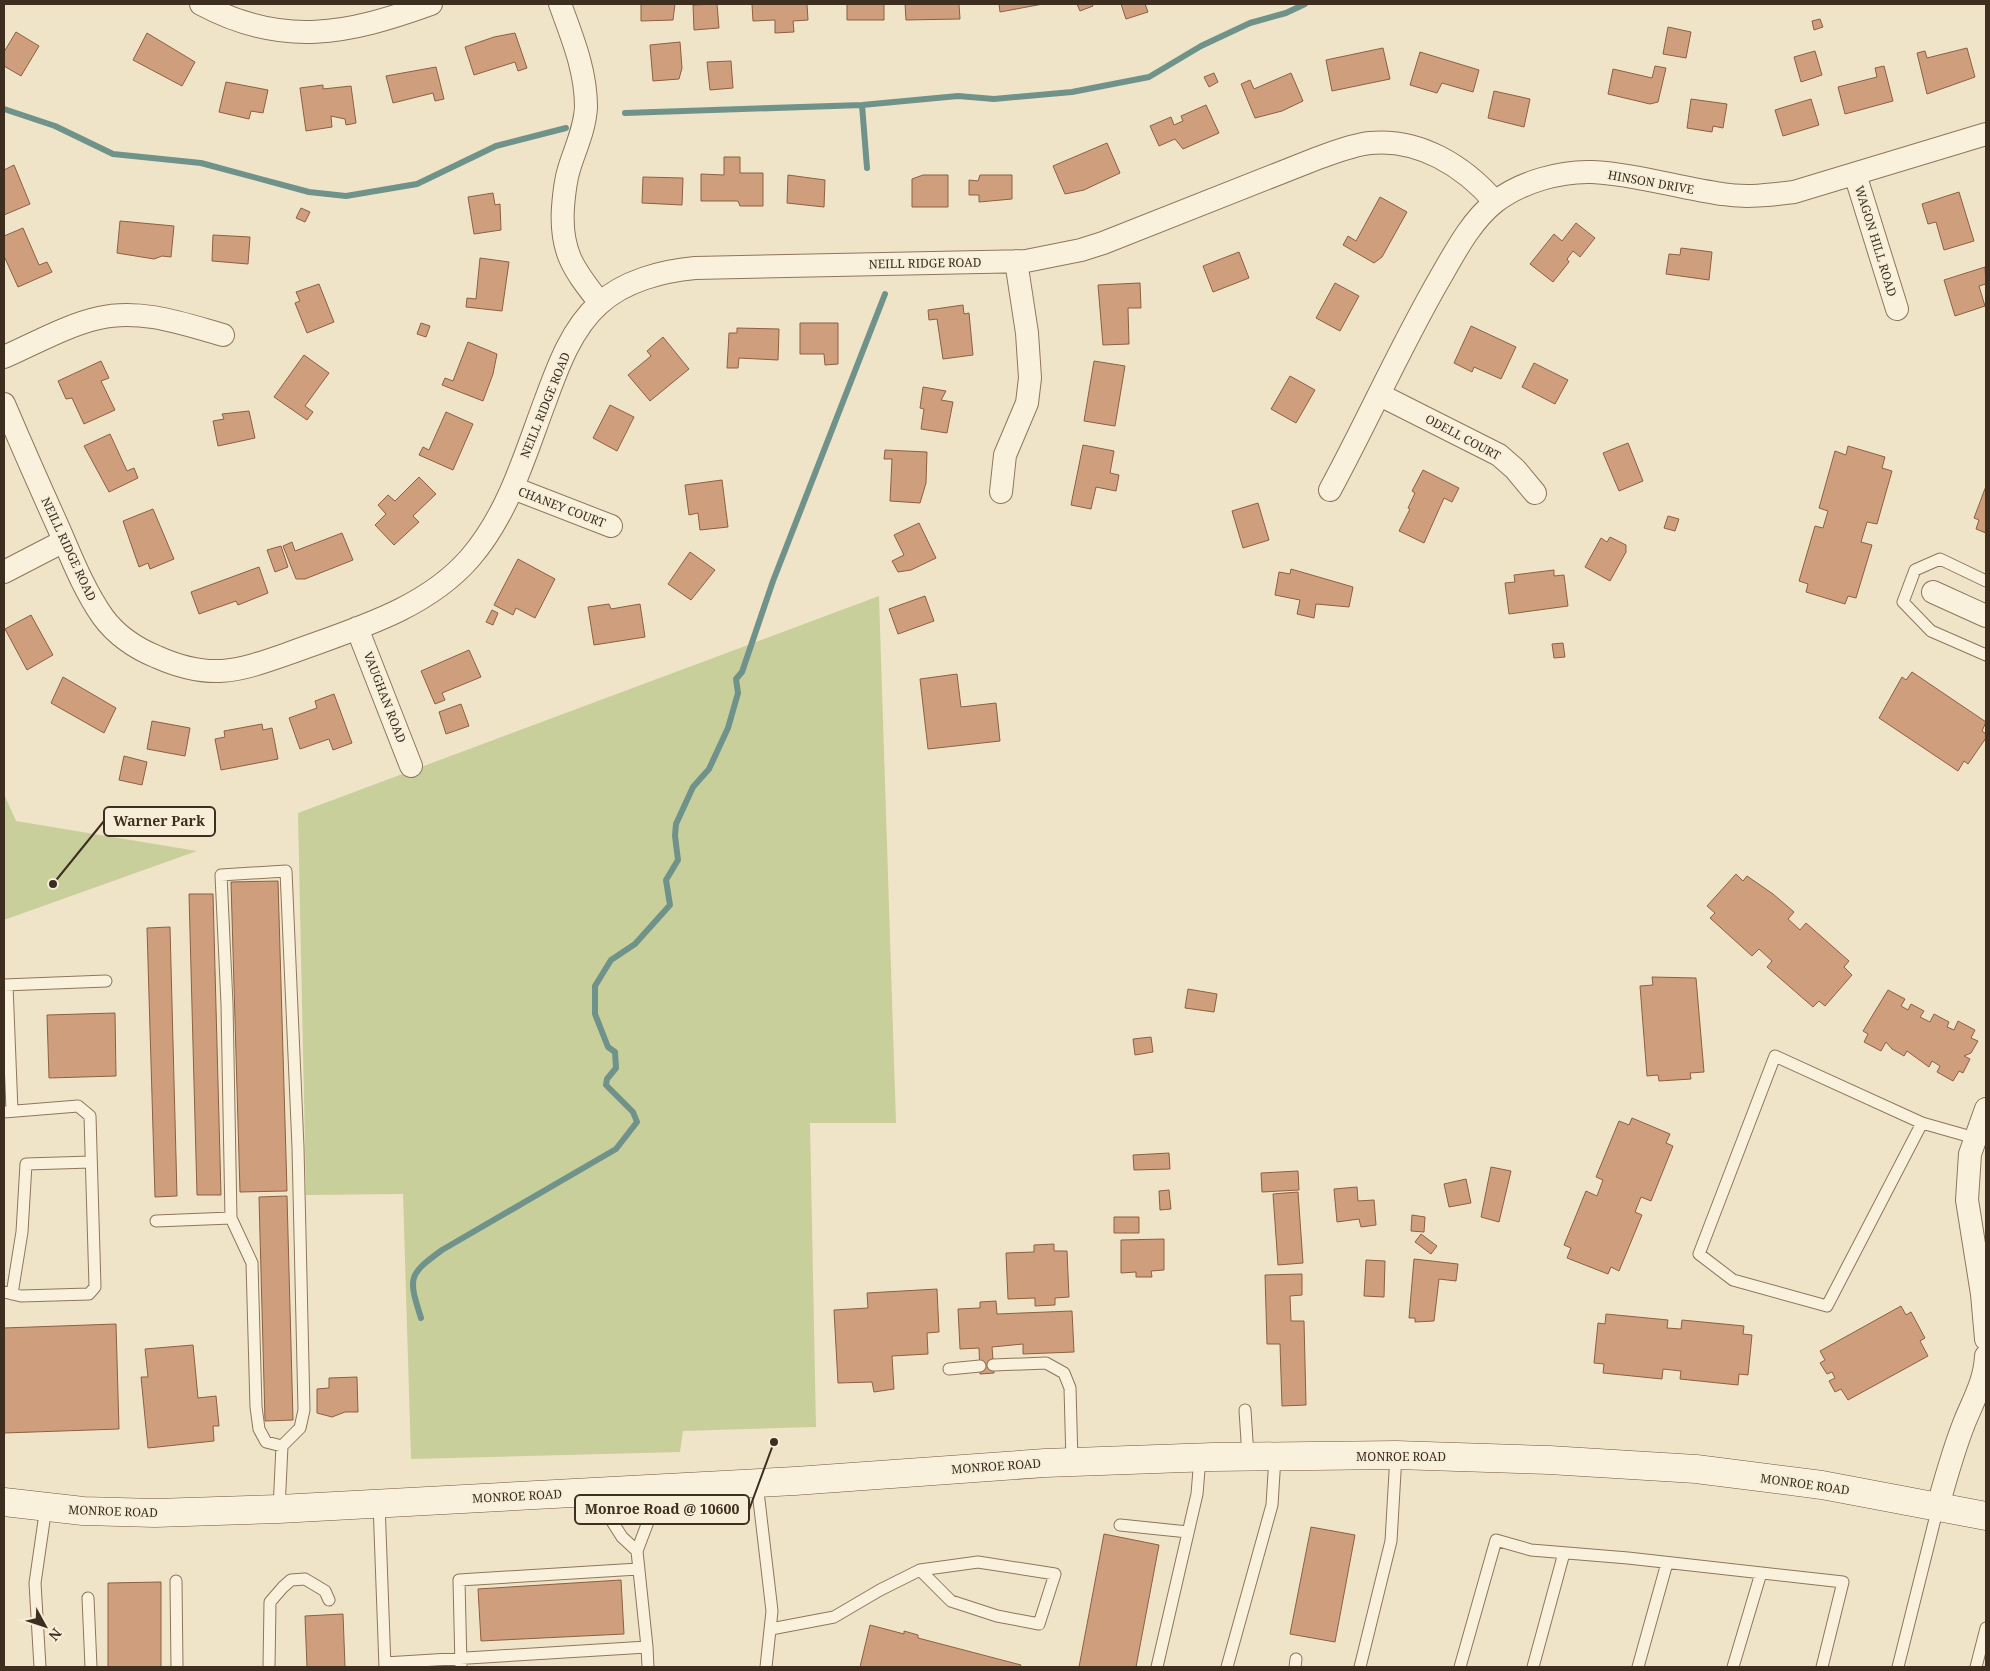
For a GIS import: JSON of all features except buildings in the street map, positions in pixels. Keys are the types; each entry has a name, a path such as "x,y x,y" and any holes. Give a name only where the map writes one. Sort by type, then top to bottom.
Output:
{"main road":[{"name":"MONROE ROAD","path":"4,1502 83,1511 155,1513 279,1509 757,1483 1072,1462 1275,1456 1396,1456 1549,1460 1696,1469 1822,1485 1986,1516"}],"street":[{"path":"201,4 220,14 261,28 301,32 320,32 366,26 431,4"},
{"path":"560,4 581,65 586,108 582,132 565,186 563,240 567,255 576,274 600,303"},
{"name":"HINSON DRIVE","path":"1330,490 1416,320 1453,256 1481,216 1495,202 1513,191 1552,176 1571,173 1618,174 1715,193 1744,196 1794,192 1986,134"},
{"name":"NEILL RIDGE ROAD","path":"4,404 83,582 106,620 128,643 180,667 198,671 237,670 357,628 413,603 453,576 488,535 513,488 556,372 585,320 600,303 628,286 672,270 1016,262 1081,250 1318,158 1371,143 1390,143 1429,152 1469,175 1495,202"},
{"name":"WAGON HILL ROAD","path":"1855,174 1897,309"},
{"path":"1002,492 1005,455 1027,403 1030,378 1027,333 1016,262"},
{"path":"4,358 86,322 113,315 169,320 223,335"},
{"name":"ODELL COURT","path":"1380,394 1499,455 1520,474 1535,493"},
{"name":"CHANEY COURT","path":"513,488 611,526"},
{"path":"4,572 64,541"},
{"path":"1933,592 1986,616"},
{"name":"VAUGHAN ROAD","path":"357,628 411,766"},
{"path":"1986,1109 1970,1154 1967,1200 1984,1294 1986,1339"},
{"path":"1938,1506 1950,1462 1965,1421 1978,1394 1986,1356"}],"lane":[{"path":"1986,581 1940,559 1915,570 1903,602 1932,631 1986,655"},
{"path":"279,1509 282,1446 300,1428 304,1410 298,1147 286,870 221,875 227,1004 231,1218 252,1264 259,1429 266,1442 282,1446"},
{"path":"91,1162 26,1164 22,1232 8,1293 21,1296 88,1294 95,1287 90,1116 78,1106 8,1112 5,985 106,981"},
{"path":"1922,1123 1827,1306 1733,1280 1699,1254 1775,1056 1922,1123 1975,1138"},
{"path":"156,1220 231,1218"},
{"path":"993,1365 1046,1363 1064,1373 1070,1388 1072,1462"},
{"path":"949,1368 980,1366"},
{"path":"1245,1410 1248,1457"},
{"path":"1227,1667 1272,1504 1275,1456"},
{"path":"1360,1667 1391,1541 1396,1456"},
{"path":"1158,1667 1197,1494 1200,1458"},
{"path":"757,1483 772,1611 766,1667"},
{"path":"648,1667 637,1551 654,1501 662,1488"},
{"path":"593,1492 622,1537 637,1551"},
{"path":"379,1503 385,1665 460,1663 647,1646"},
{"path":"1898,1667 1938,1506"},
{"path":"40,1667 36,1626 35,1583 46,1507"},
{"path":"1120,1525 1188,1532"},
{"path":"1460,1667 1496,1540 1532,1550 1843,1582 1822,1667"},
{"path":"1533,1667 1564,1553"},
{"path":"771,1629 834,1618 880,1590 920,1570 978,1562 1055,1574 1039,1624 997,1616 951,1601 920,1570"},
{"path":"1638,1667 1667,1563"},
{"path":"460,1663 459,1580 638,1569"},
{"path":"1733,1667 1760,1573"},
{"path":"269,1667 270,1602 282,1587 291,1580 306,1579 325,1591 329,1600"},
{"path":"176,1581 177,1667"},
{"path":"88,1598 91,1667"},
{"path":"1976,1667 1986,1628"}],"green space":[{"path":"879,596 896,1123 810,1123 816,1427 683,1431 680,1452 411,1459 403,1194 306,1195 298,813"},
{"path":"4,794 16,821 197,851 4,920"}],"waterway":[{"path":"625,113 862,105 958,96 994,99 1072,92 1149,77 1201,46 1250,23 1286,13 1305,4"},
{"path":"862,105 867,168"},
{"path":"4,109 55,126 113,154 201,163 309,192 346,196 417,184 496,146 566,128"},
{"path":"421,1318 413,1285 414,1278 423,1265 442,1250 616,1149 637,1122 633,1112 606,1085 607,1079 616,1068 615,1052 608,1047 595,1014 595,986 611,960 635,944 670,905 666,880 678,860 675,836 676,824 693,787 709,769 728,728 738,693 736,679 742,672 773,581 885,294"}],"place":[{"name":"Warner Park","path":"53,884"},
{"name":"Monroe Road @ 10600","path":"774,1442"}]}
